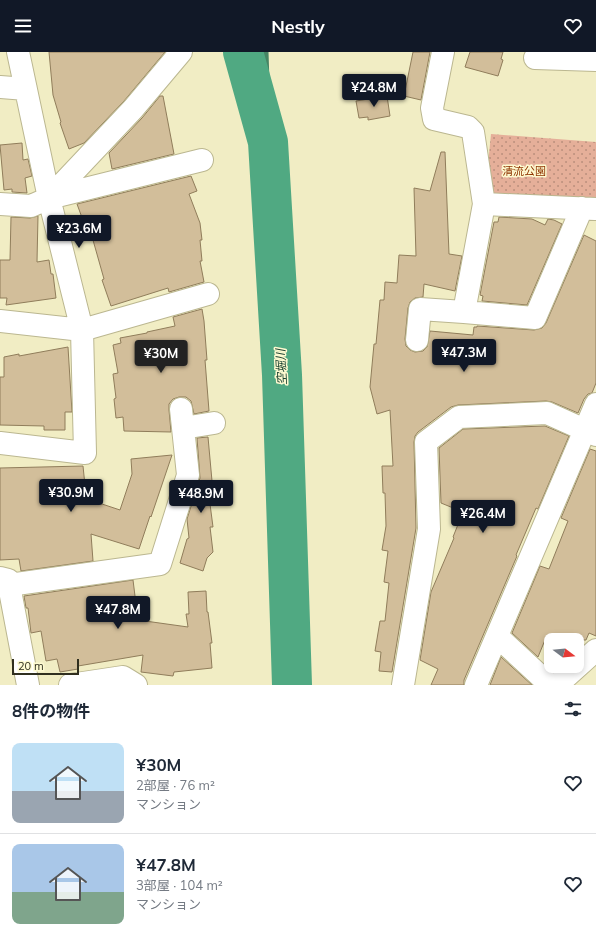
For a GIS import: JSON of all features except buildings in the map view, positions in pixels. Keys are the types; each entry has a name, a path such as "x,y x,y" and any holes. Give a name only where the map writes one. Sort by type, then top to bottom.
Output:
{"street":[{"path":"0,443 85,453 82,330 49,198 18,52"},
{"path":"49,198 133,108 181,52"},
{"path":"443,52 432,108 434,119 468,127 472,132 484,204 464,312"},
{"path":"535,58 596,60"},
{"path":"0,87 26,89"},
{"path":"0,204 30,206 49,198 202,160"},
{"path":"418,340 420,310 536,318 589,209 484,204"},
{"path":"0,321 82,330 208,294"},
{"path":"476,685 590,432 596,404"},
{"path":"403,685 429,529 426,442 459,416 547,413 590,432"},
{"path":"28,685 5,581 160,564 188,475 182,418 214,423"},
{"path":"498,637 550,685"},
{"path":"557,685 596,650"},
{"path":"70,685 123,677 136,685"}],"green space":[{"name":"清流公園","path":"491,134 596,142 596,209 484,204"}],"waterway":[{"name":"空堀川","path":"243,52 268,142 282,375 292,685"},
{"path":"265,52 268,142"}]}
